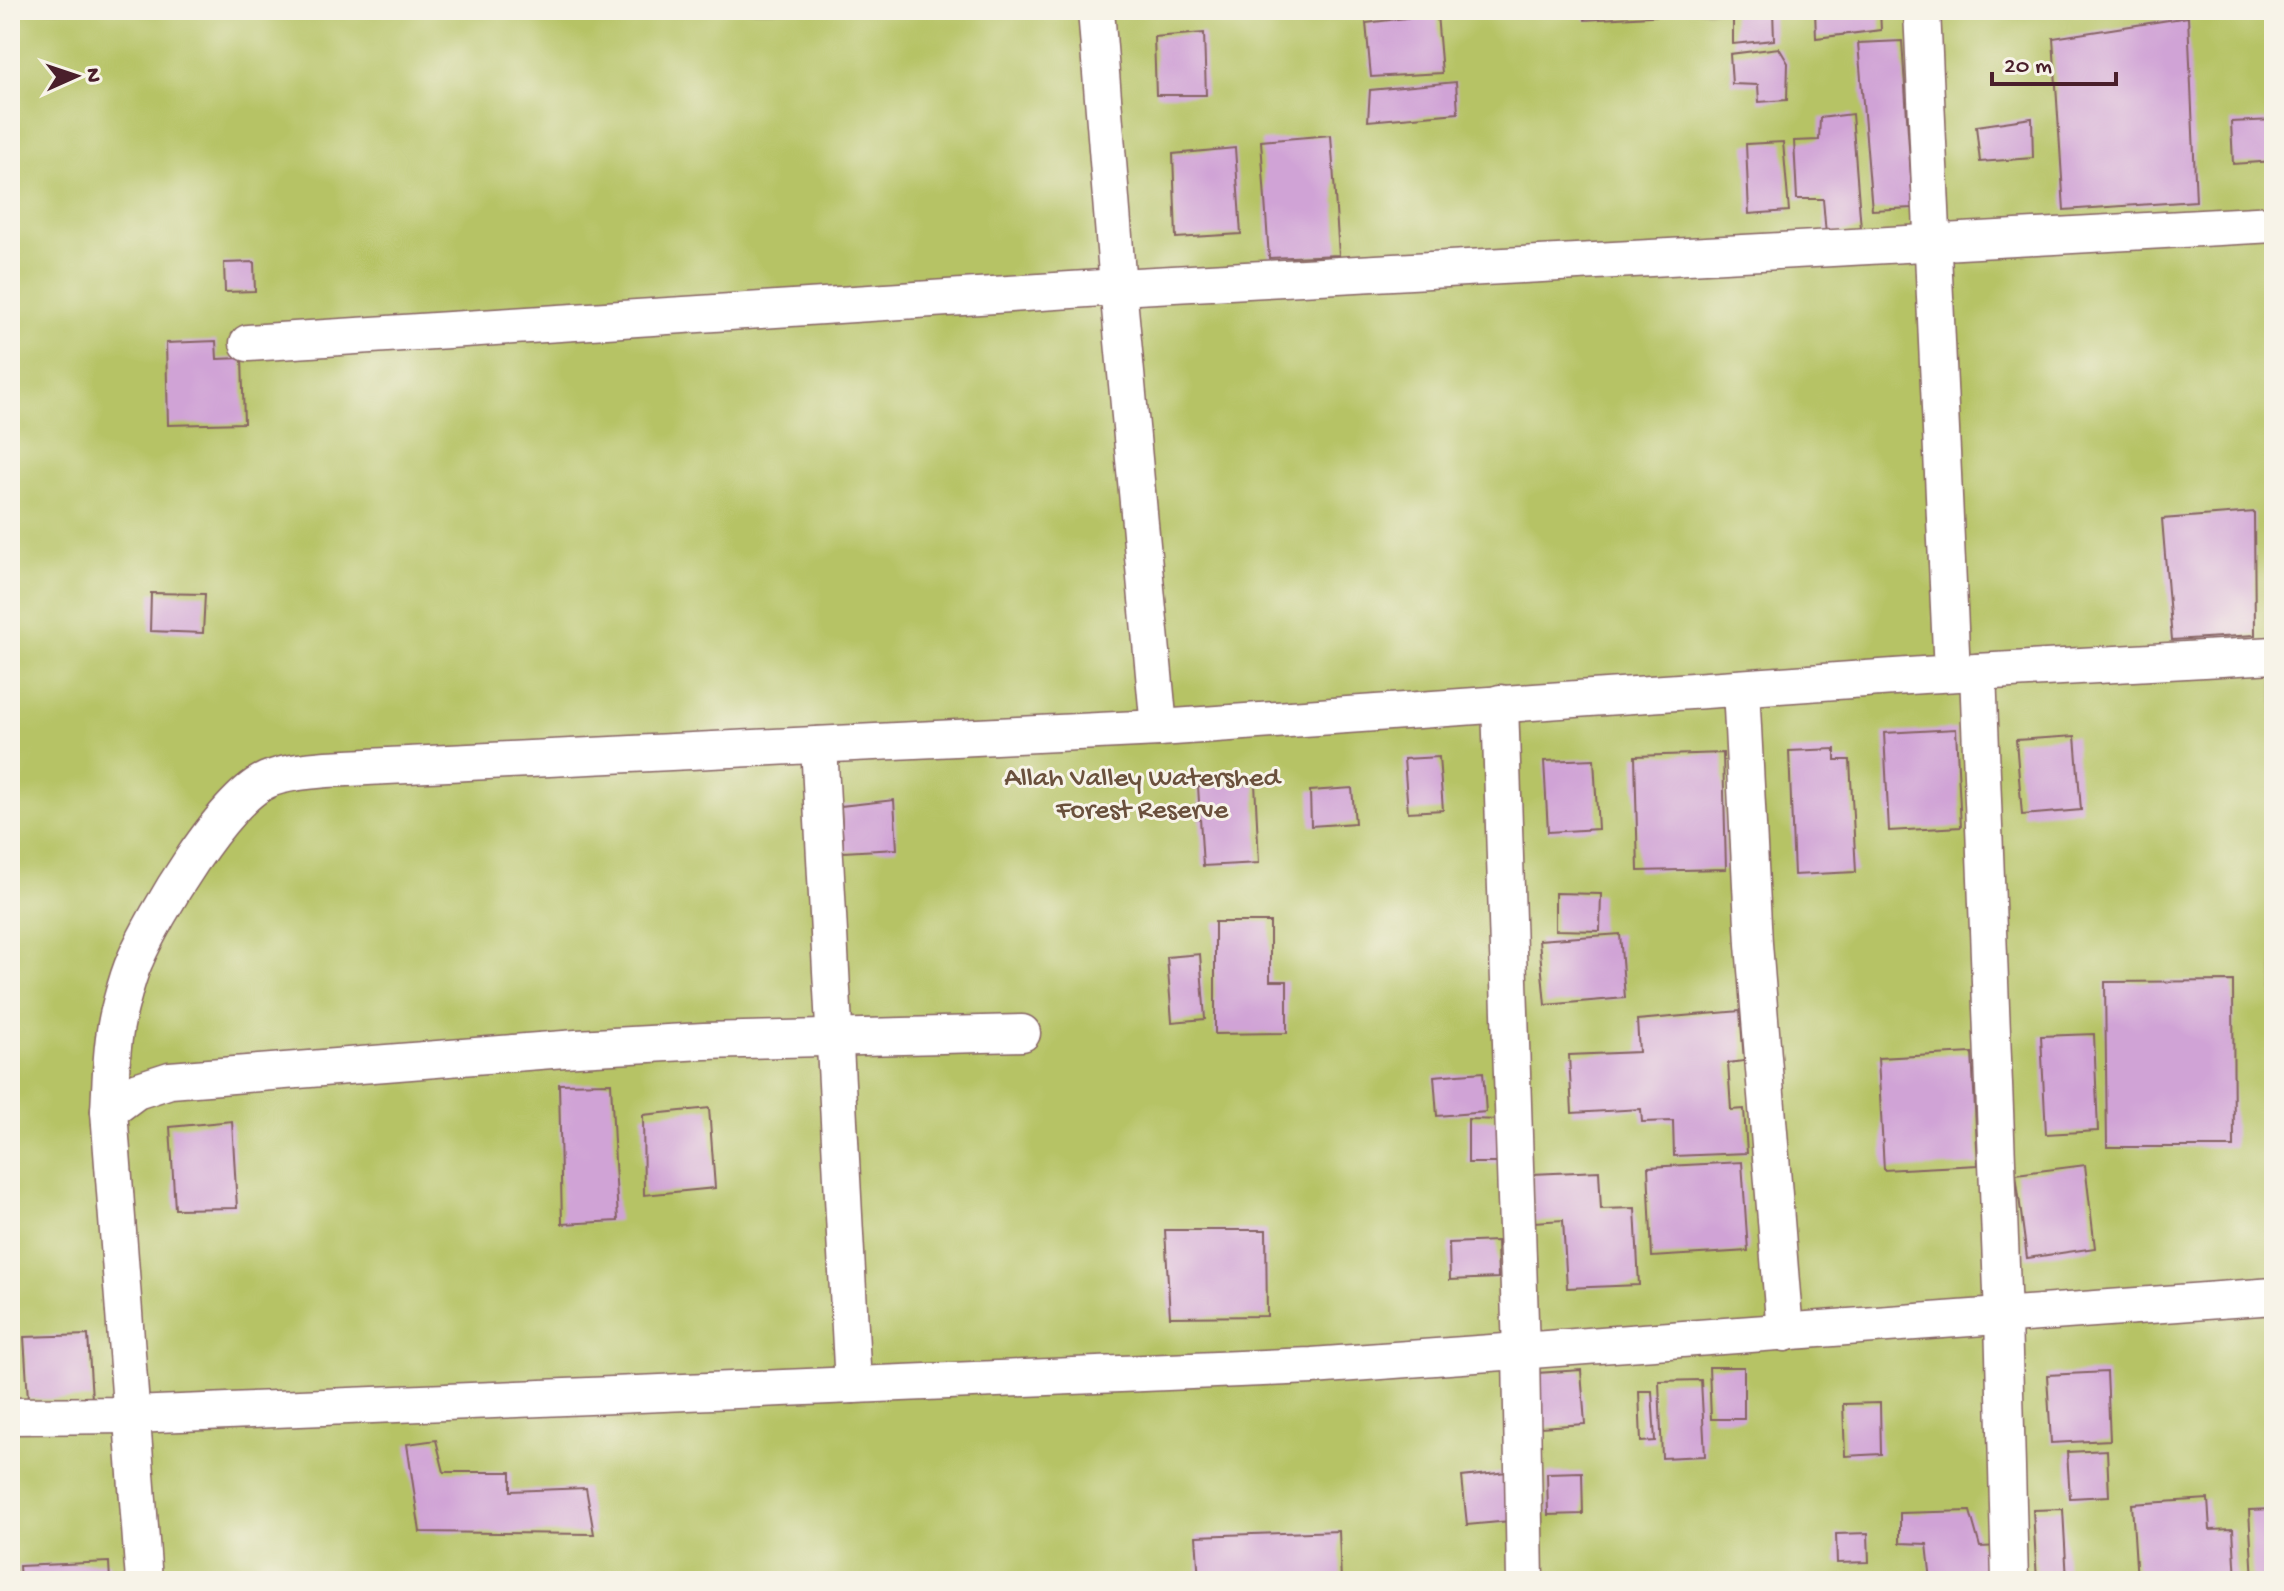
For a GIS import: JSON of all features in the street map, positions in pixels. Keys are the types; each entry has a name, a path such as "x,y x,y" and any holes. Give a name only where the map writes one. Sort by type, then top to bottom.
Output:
{"street":[{"path":"1096,10 1159,728"},
{"path":"1922,10 2003,1317 2010,1581"},
{"path":"248,343 1118,287 2274,224"},
{"path":"144,1581 109,1111 119,1011 134,962 157,916 208,837 246,794 265,781 286,774 327,769 1159,728 1965,672 2274,655"},
{"path":"1741,688 1754,944 1785,1333"},
{"path":"1500,703 1521,1352 1525,1581"},
{"path":"819,745 853,1385"},
{"path":"109,1111 136,1091 170,1080 577,1048 704,1041 1022,1033"},
{"path":"10,1416 132,1415 1312,1366 2274,1296"}],"green space":[{"name":"Allah Valley Watershed Forest Reserve","path":"10,10 2274,10 2274,1581 10,1581"}],"building":[{"path":"1584,10 1664,10 1665,15 1585,20"},
{"path":"1733,10 1773,10 1774,40 1733,44"},
{"path":"1815,10 1880,10 1881,30 1816,38"},
{"path":"1437,14 1442,73 1371,77 1366,23"},
{"path":"2188,17 2196,201 2064,210 2053,38"},
{"path":"1204,33 1206,95 1156,95 1154,37"},
{"path":"1902,41 1913,208 1872,210 1858,43"},
{"path":"1779,48 1788,63 1787,100 1759,102 1758,85 1732,84 1730,54"},
{"path":"1456,82 1458,113 1368,121 1370,90"},
{"path":"1852,114 1861,229 1826,235 1823,199 1797,199 1794,141 1819,140 1820,118"},
{"path":"2032,118 2033,158 1980,162 1976,126"},
{"path":"2274,120 2274,161 2233,164 2231,122"},
{"path":"1331,135 1339,255 1269,258 1261,141"},
{"path":"1783,142 1789,211 1749,214 1746,144"},
{"path":"1235,148 1241,234 1176,238 1173,154"},
{"path":"254,262 255,291 225,292 224,263"},
{"path":"216,341 217,359 242,358 244,423 168,425 166,343"},
{"path":"2254,512 2255,635 2172,640 2162,519"},
{"path":"151,593 205,594 203,633 150,631"},
{"path":"1956,729 1961,827 1889,831 1884,733"},
{"path":"2075,736 2081,810 2022,815 2016,740"},
{"path":"1835,749 1835,760 1850,760 1856,872 1794,875 1789,751"},
{"path":"1723,753 1726,869 1638,871 1635,756"},
{"path":"1439,757 1443,810 1408,812 1404,759"},
{"path":"1594,759 1598,829 1548,832 1544,761"},
{"path":"1255,783 1259,863 1203,866 1198,786"},
{"path":"1352,788 1355,823 1311,826 1310,791"},
{"path":"894,800 897,849 843,852 841,806"},
{"path":"1555,893 1601,894 1600,931 1555,930"},
{"path":"1215,922 1270,922 1270,981 1287,981 1287,1033 1215,1034"},
{"path":"1620,934 1625,998 1545,1005 1539,940"},
{"path":"1200,954 1205,1019 1172,1022 1167,957"},
{"path":"2233,981 2234,1147 2107,1147 2105,982"},
{"path":"1740,1011 1744,1061 1728,1063 1731,1110 1744,1109 1747,1153 1674,1156 1673,1121 1642,1122 1641,1109 1572,1113 1569,1055 1639,1052 1637,1020"},
{"path":"2094,1034 2098,1131 2046,1134 2041,1036"},
{"path":"1972,1053 1978,1165 1884,1170 1878,1058"},
{"path":"1483,1072 1486,1112 1437,1116 1434,1076"},
{"path":"611,1083 618,1221 562,1224 559,1084"},
{"path":"709,1108 715,1188 644,1195 643,1115"},
{"path":"1468,1119 1504,1120 1504,1163 1468,1163"},
{"path":"232,1121 237,1208 175,1209 170,1127"},
{"path":"1742,1162 1748,1251 1652,1257 1648,1167"},
{"path":"2085,1165 2095,1248 2027,1258 2016,1174"},
{"path":"1599,1171 1601,1209 1635,1208 1639,1285 1567,1288 1563,1220 1534,1222 1532,1174"},
{"path":"1165,1230 1266,1230 1267,1316 1170,1317"},
{"path":"1497,1241 1498,1278 1450,1280 1449,1243"},
{"path":"88,1335 92,1399 28,1399 24,1337"},
{"path":"1709,1367 1744,1367 1744,1419 1711,1419"},
{"path":"1581,1370 1585,1424 1540,1427 1537,1373"},
{"path":"2107,1372 2110,1440 2051,1443 2047,1375"},
{"path":"1701,1380 1705,1456 1662,1458 1659,1381"},
{"path":"1639,1391 1652,1391 1655,1441 1641,1442"},
{"path":"1880,1403 1881,1454 1845,1456 1843,1404"},
{"path":"436,1440 444,1472 511,1472 511,1491 586,1488 594,1534 420,1532 407,1444"},
{"path":"2107,1450 2109,1496 2070,1498 2067,1452"},
{"path":"1516,1471 1521,1520 1467,1525 1462,1477"},
{"path":"1582,1472 1583,1514 1548,1515 1547,1473"},
{"path":"2208,1499 2210,1530 2233,1529 2236,1581 2137,1581 2132,1504"},
{"path":"2063,1509 2067,1581 2037,1581 2033,1510"},
{"path":"2274,1509 2274,1581 2253,1581 2249,1510"},
{"path":"1970,1511 1980,1547 2000,1546 2004,1581 1931,1581 1927,1544 1900,1543 1900,1513"},
{"path":"1339,1531 1341,1581 1199,1581 1196,1536"},
{"path":"1868,1533 1869,1562 1837,1563 1836,1534"},
{"path":"109,1562 110,1581 20,1581 19,1566"},
{"path":"1889,1576 1890,1581 1852,1581 1852,1579"}]}
